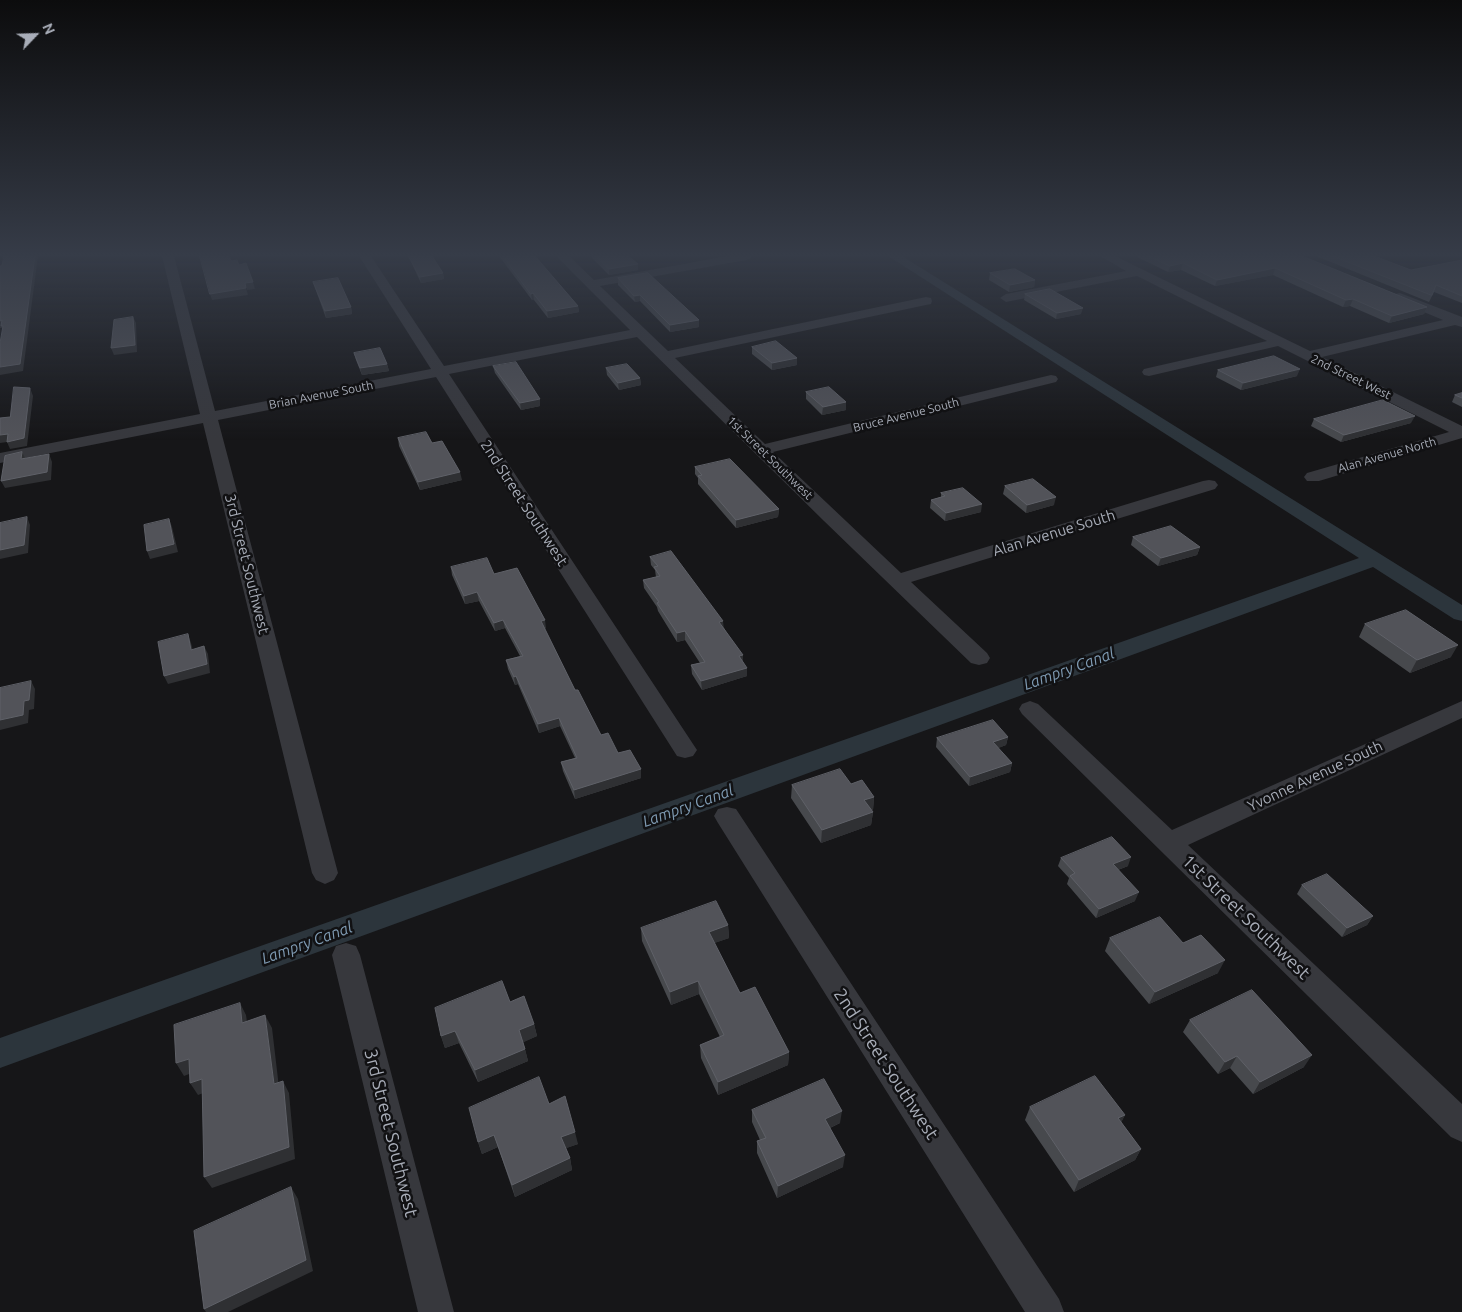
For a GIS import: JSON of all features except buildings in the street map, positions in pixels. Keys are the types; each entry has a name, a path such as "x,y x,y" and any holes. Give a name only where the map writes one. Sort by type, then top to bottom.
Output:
{"street":[{"name":"3rd Street Southwest","path":"184,317 325,873"},
{"name":"2nd Street Southwest","path":"405,317 685,750"},
{"name":"1st Street Southwest","path":"626,317 979,658"},
{"path":"666,356 853,317"},
{"name":"2nd Street West","path":"1229,317 1462,433"},
{"path":"1308,356 1460,321"},
{"name":"Brian Avenue South","path":"0,458 641,332"},
{"path":"1150,372 1279,342"},
{"name":"Bruce Avenue South","path":"762,450 1051,379"},
{"name":"Alan Avenue North","path":"1313,477 1462,433"},
{"name":"Alan Avenue South","path":"898,580 1209,485"},
{"name":"1st Street Southwest","path":"1030,709 1462,1126"},
{"name":"Yvonne Avenue South","path":"1169,843 1462,709"},
{"name":"2nd Street Southwest","path":"727,816 1046,1312"},
{"name":"3rd Street Southwest","path":"346,955 436,1312"}],"waterway":[{"path":"991,317 1375,559"},
{"name":"Lampry Canal","path":"0,1053 1375,559"},
{"path":"1375,559 1462,614"}]}
